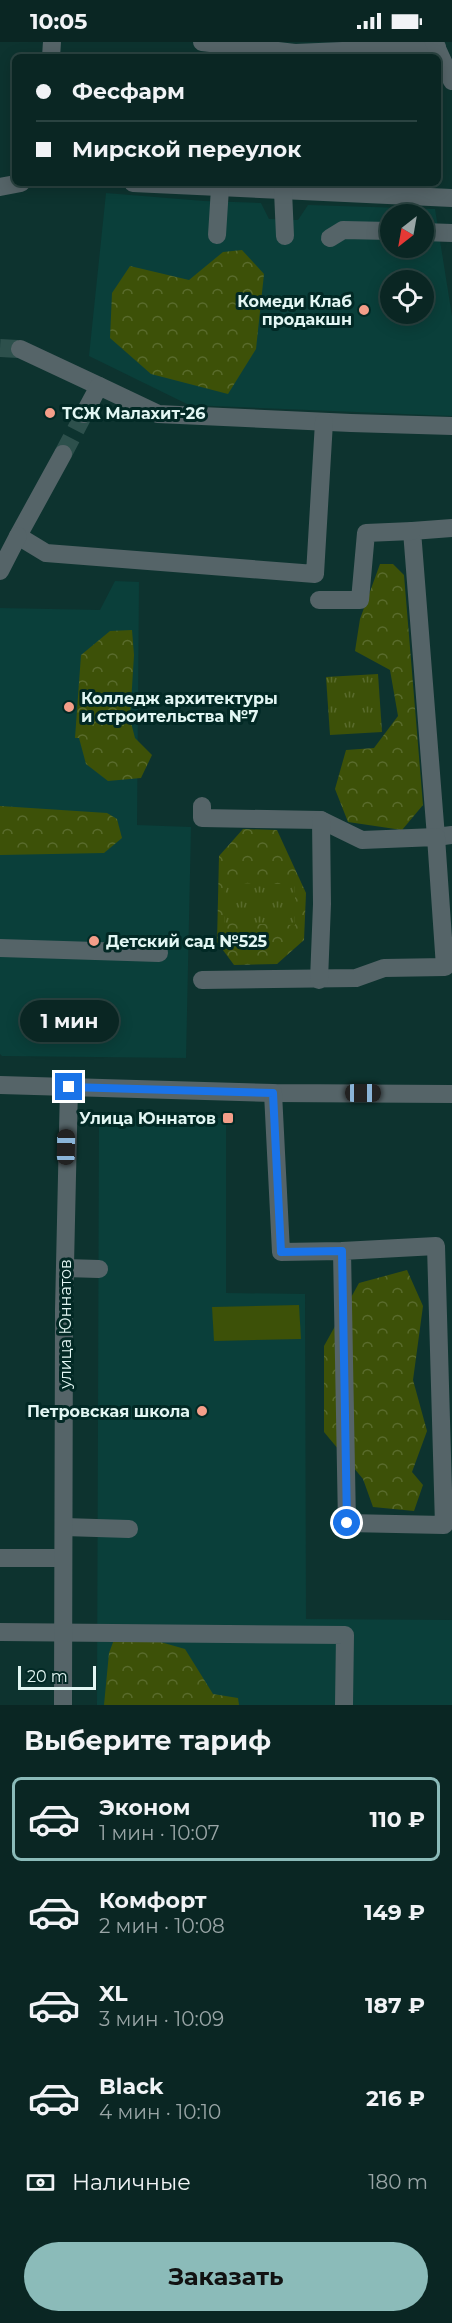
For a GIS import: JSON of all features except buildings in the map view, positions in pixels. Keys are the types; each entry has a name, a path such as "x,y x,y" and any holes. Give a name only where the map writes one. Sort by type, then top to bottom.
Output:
{"street":[{"path":"202,42 295,53 436,45"},
{"path":"441,56 452,81"},
{"path":"185,186 452,198"},
{"path":"217,235 220,188"},
{"path":"284,191 285,236"},
{"path":"330,238 343,230 380,231"},
{"path":"434,232 452,233"},
{"path":"20,349 158,414 452,426"},
{"path":"84,414 99,386"},
{"path":"18,536 46,553 315,574 324,422"},
{"path":"0,571 63,454"},
{"path":"319,600 360,600 366,533 452,528"},
{"path":"202,980 319,980 356,978 384,968 445,967 444,836 411,531"},
{"path":"202,806 202,818 321,820 362,840 444,836"},
{"path":"319,980 322,904 321,820"},
{"path":"0,948 159,953"},
{"path":"0,1085 273,1093 452,1094"},
{"name":"улица Юннатов","path":"63,1705 65,1268 69,1087"},
{"path":"273,1093 281,1252 436,1246 446,1403 444,1525 347,1523 342,1251"},
{"path":"65,1268 99,1269"},
{"path":"64,1527 129,1529"},
{"path":"0,1558 63,1558"},
{"path":"0,1632 345,1635 344,1705"}],"shaded area":[{"path":"106,193 261,203 269,219 298,220 308,205 380,207 380,258 434,258 435,209 452,316 452,416 189,405 89,356"},
{"path":"115,581 139,582 137,825 191,827 186,1058 2,1056 0,1054 0,608 100,610"},
{"name":"Петровская школа","path":"99,1118 226,1118 226,1293 305,1294 306,1619 452,1620 452,1705 97,1705"}],"green space":[{"path":"242,250 264,274 256,349 228,394 151,374 110,338 112,293 130,266 189,280 223,252"},
{"path":"380,564 393,564 404,575 423,805 402,830 348,822 335,789 346,750 374,748 398,716 390,670 355,651 360,619"},
{"path":"132,630 134,655 130,719 135,738 152,755 141,778 108,781 86,764 79,738 75,738 81,655 110,631"},
{"path":"378,674 382,732 330,735 326,677"},
{"path":"0,806 107,813 117,819 122,838 104,853 0,855"},
{"path":"243,829 277,830 306,893 304,940 277,964 234,965 217,942 219,856"},
{"path":"225,883 295,884 295,925 224,923"},
{"path":"407,1270 423,1306 413,1380 427,1431 412,1472 423,1485 414,1511 373,1507 363,1479 324,1432 324,1346 359,1283"},
{"path":"299,1305 301,1339 214,1341 212,1307"},
{"path":"115,1637 150,1639 185,1649 213,1694 238,1698 239,1705 104,1705 109,1653"}],"tunnel":[{"path":"0,348 20,349"},
{"path":"63,454 84,414"}],"place":[{"name":"Комеди Клаб продакшн","path":"364,310"},
{"name":"ТСЖ Малахит-26","path":"50,413"},
{"name":"Колледж архитектуры и строительства №7","path":"69,707"},
{"name":"Детский сад №525","path":"94,941"},
{"name":"Улица Юннатов","path":"228,1118"},
{"name":"Петровская школа","path":"202,1411"}],"route":[{"path":"69,1087 273,1093 281,1252 342,1251 347,1523"}]}
